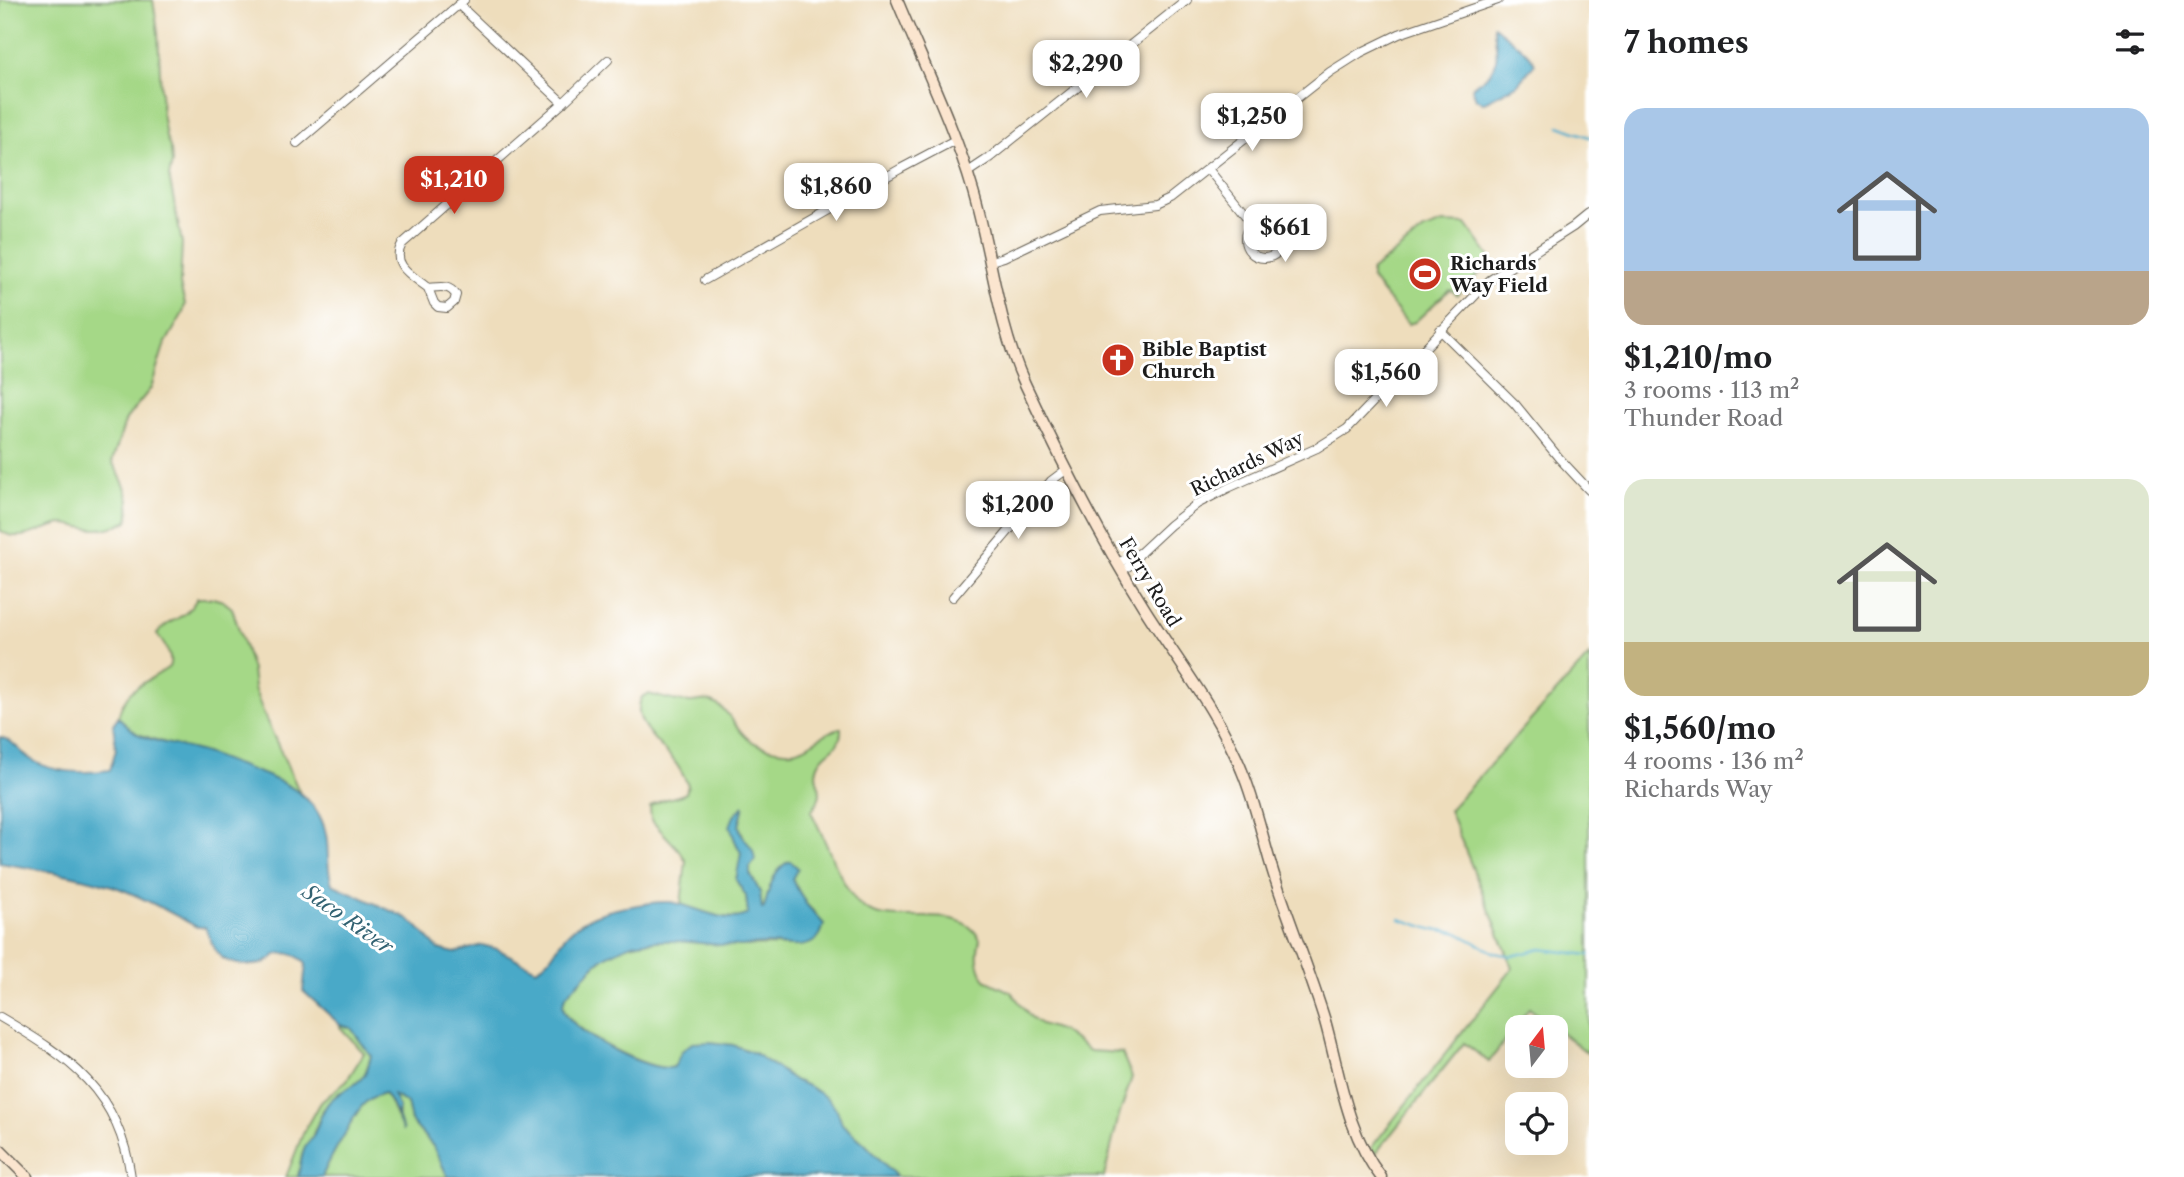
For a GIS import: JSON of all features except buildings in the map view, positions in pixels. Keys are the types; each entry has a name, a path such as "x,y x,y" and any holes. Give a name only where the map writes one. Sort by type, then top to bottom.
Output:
{"main road":[{"name":"Ferry Road","path":"897,0 968,172 1004,324 1017,366 1067,469 1120,567 1214,716 1239,764 1316,991 1354,1128 1361,1146 1381,1177"},
{"path":"0,1150 27,1177"}],"street":[{"path":"968,172 1000,150 1187,0"},
{"path":"991,261 1100,211 1160,203 1176,195 1330,72 1360,53 1414,28 1498,0"},
{"path":"297,144 461,2 563,103"},
{"path":"428,288 399,262 397,254 402,244 608,60"},
{"path":"705,280 956,140"},
{"path":"1209,170 1252,225"},
{"name":"Richards Way","path":"1120,567 1133,563 1140,553 1197,504 1340,434 1495,275 1573,227 1589,214"},
{"path":"1264,220 1273,222 1279,228 1283,241 1277,253 1260,257 1249,250 1245,238 1252,225 1264,220"},
{"path":"1440,330 1515,404 1589,490"},
{"path":"953,597 1051,481 1067,469"},
{"path":"0,1017 62,1057 83,1074 110,1110 120,1131 131,1177"}],"green space":[{"path":"0,0 153,0 158,32 162,113 171,150 169,176 182,243 180,285 185,304 183,313 164,346 151,388 126,419 112,462 126,490 128,521 110,527 93,529 63,524 23,536 7,534 0,530"},
{"name":"Richards Way Field","path":"1443,223 1466,224 1494,263 1457,295 1451,290 1448,291 1415,322 1408,324 1371,278 1371,271 1424,230"},
{"path":"197,598 213,598 232,608 252,670 254,688 300,793 252,771 135,733 118,717 126,698 138,686 169,667 169,654 157,634 167,624 187,612"},
{"path":"1589,656 1589,1054 1568,1038 1568,1015 1538,1015 1529,1008 1524,1015 1505,1015 1505,1040 1489,1062 1464,1043 1375,1154 1371,1148 1513,968 1449,810"},
{"path":"648,694 680,702 704,700 718,705 751,741 774,750 799,750 841,728 839,741 818,765 816,777 820,791 811,812 838,871 858,903 871,912 886,916 939,917 969,926 980,939 978,960 985,980 1011,992 1031,1017 1041,1024 1062,1031 1090,1051 1122,1053 1132,1077 1118,1119 1104,1177 897,1177 842,1124 837,1110 810,1087 796,1081 754,1053 733,1045 710,1042 682,1051 674,1067 663,1068 611,1048 578,1026 567,1015 563,1005 569,991 601,959 623,947 670,940 742,946 789,946 816,914 806,904 792,879 770,887 762,910 760,892 750,874 745,840 739,826 744,805 735,841 742,853 736,880 746,896 748,914 733,918 724,917 681,904 686,861 651,820 650,807 686,793 688,785 676,764 643,723 639,706 642,697"},
{"path":"340,1025 351,1028 371,1056 364,1077 338,1093 323,1110 306,1145 298,1177 286,1177 304,1131 319,1104 347,1080 364,1053"},
{"path":"384,1093 398,1120 399,1108 393,1095 407,1103 411,1121 433,1146 448,1177 322,1177 359,1110 369,1100"}],"water":[{"path":"1494,26 1530,55 1535,64 1517,85 1483,103 1476,99 1472,88 1494,68"},
{"name":"Saco River","path":"118,717 145,737 210,754 273,778 296,791 307,799 322,821 332,884 407,918 438,949 455,953 482,945 497,949 536,969 549,959 576,926 613,910 670,902 730,918 748,914 746,896 736,880 741,853 730,826 734,816 744,805 739,826 753,850 755,860 750,867 750,874 760,892 762,909 775,875 790,861 798,868 792,879 806,904 824,924 817,938 808,944 796,946 739,946 663,941 631,944 608,955 567,995 563,1006 567,1016 593,1038 611,1048 630,1058 663,1068 674,1067 682,1051 692,1043 733,1045 754,1053 828,1099 837,1110 842,1124 897,1177 448,1177 433,1146 411,1121 407,1103 393,1095 399,1108 397,1112 403,1131 384,1093 369,1100 359,1110 322,1177 298,1177 304,1149 326,1106 360,1080 371,1056 351,1028 340,1025 303,991 306,964 296,956 284,953 256,965 230,962 218,953 205,927 197,927 128,892 74,876 0,863 0,737 32,760 50,768 80,772 110,770 116,749 113,724"}],"waterway":[{"path":"1559,126 1589,137"},
{"path":"1400,919 1431,929 1456,932 1495,953 1512,956 1541,949 1589,955"}],"place":[{"name":"Richards Way Field","path":"1425,274"},
{"name":"Bible Baptist Church","path":"1118,360"}]}
